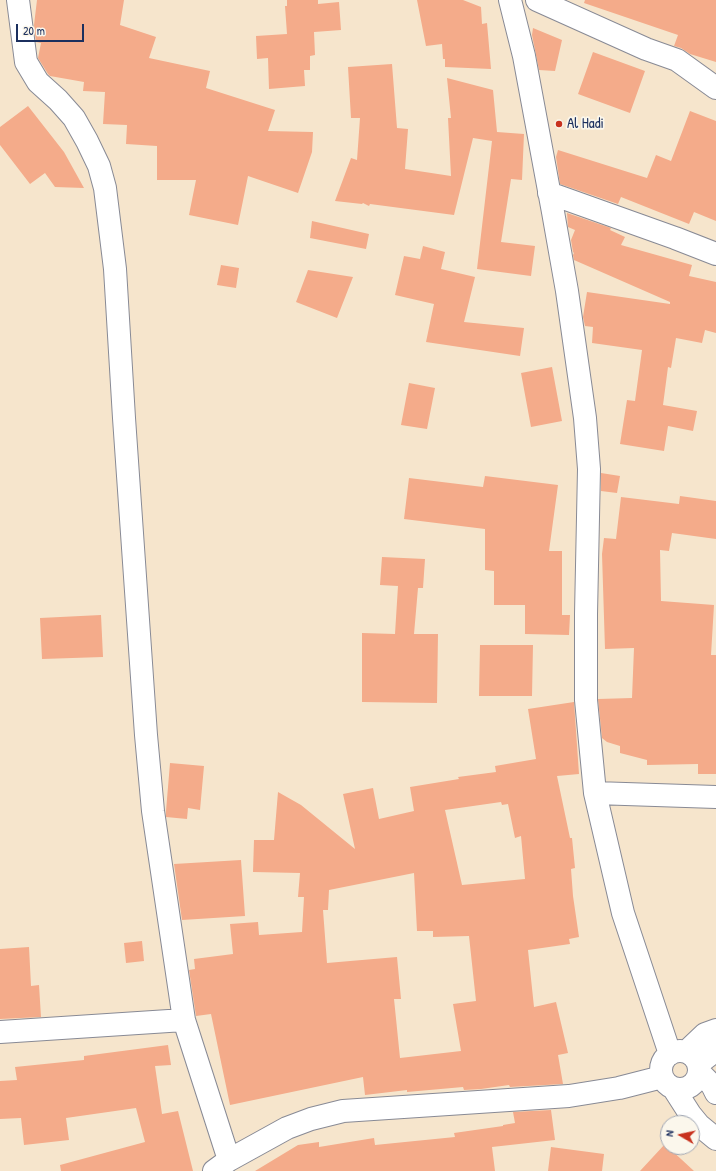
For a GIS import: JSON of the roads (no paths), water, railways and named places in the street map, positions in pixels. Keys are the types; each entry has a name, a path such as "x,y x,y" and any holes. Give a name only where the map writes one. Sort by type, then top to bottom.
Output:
{"street":[{"path":"18,0 26,62 38,82 58,100 74,118 87,140 99,166 105,188 115,269 146,735 153,811 184,1020 222,1166 287,1128 311,1119 344,1112 569,1096 619,1088 668,1083 682,1090 690,1087 696,1081 623,913 595,793 586,700 589,469 585,418 567,291 524,56 510,0"},
{"path":"537,0 646,49 677,60 716,88"},
{"path":"549,192 716,254"},
{"path":"595,793 716,797"},
{"path":"0,1032 184,1020"},
{"path":"688,1061 705,1034 716,1030"},
{"path":"716,1050 710,1056 688,1061 664,1060 661,1068 668,1083 690,1114 699,1125 716,1139"},
{"path":"688,1061 712,1085 716,1092"}],"place":[{"name":"Al Hadi","path":"559,124"}]}
